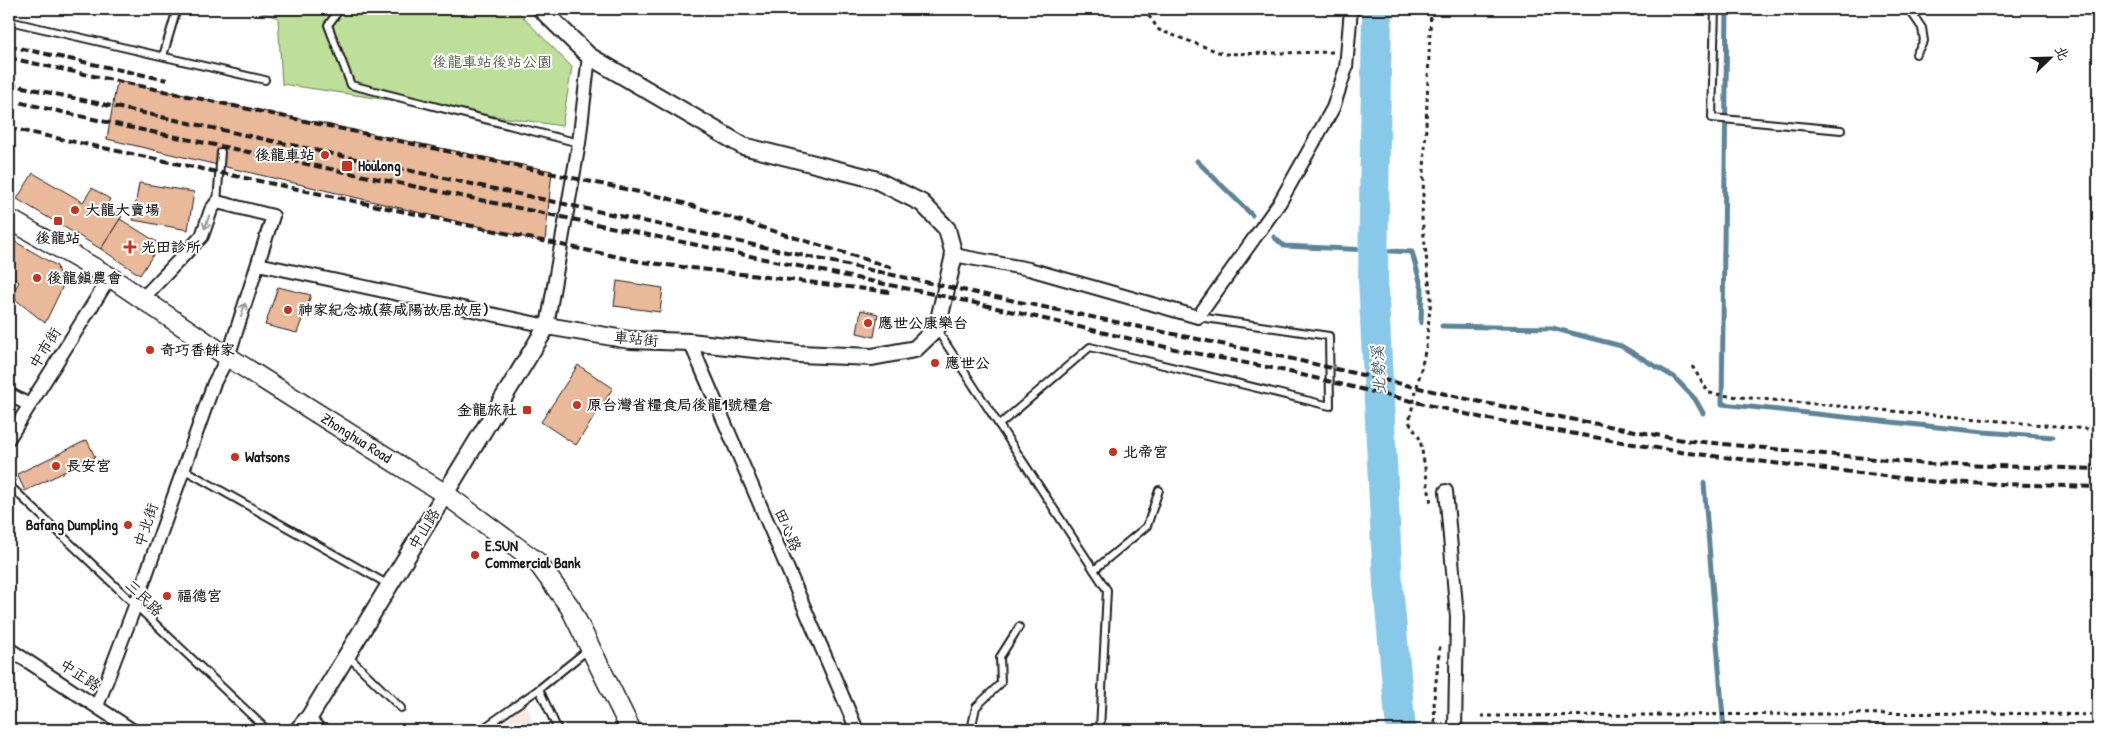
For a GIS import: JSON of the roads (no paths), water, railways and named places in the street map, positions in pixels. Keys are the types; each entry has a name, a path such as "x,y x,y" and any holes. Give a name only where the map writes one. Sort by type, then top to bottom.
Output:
{"main road":[{"name":"Zhonghua Road","path":"9,219 110,277 228,357 445,494 537,562 570,607 631,730"}],"street":[{"path":"541,9 589,56 743,146 874,180 922,203 946,229 954,255 937,328"},
{"path":"954,255 1029,269 1198,317 1280,202 1333,108 1346,68 1352,9"},
{"path":"547,326 579,143 589,56"},
{"path":"142,299 202,236 211,210 217,202 273,216 228,357"},
{"name":"車站街","path":"258,264 547,326 630,340 690,342 799,354 872,356 915,349 937,328"},
{"name":"中市街","path":"9,438 110,277"},
{"name":"中山路","path":"298,730 310,716 547,326"},
{"name":"田心路","path":"690,342 857,730"},
{"name":"中北街","path":"97,706 135,606 214,383 228,357"},
{"path":"9,394 28,405"},
{"path":"1446,491 1457,617 1455,730"},
{"name":"中正路","path":"9,648 132,730"}],"lane":[{"path":"163,56 177,9"},
{"path":"340,9 328,25 351,85 579,143"},
{"path":"1715,9 1712,118 1841,130"},
{"path":"1909,9 1922,28 1924,41 1916,54"},
{"path":"2086,9 2098,16"},
{"path":"9,21 265,80"},
{"path":"217,202 221,152"},
{"path":"999,425 1090,347 1330,406 1328,336 1198,317"},
{"path":"937,328 1107,590 1100,730"},
{"path":"183,469 390,585"},
{"name":"三民路","path":"9,484 267,730"},
{"path":"1094,570 1147,526 1159,490"},
{"path":"971,730 976,707 1001,683 1000,657 1019,627"},
{"path":"481,730 539,689 591,647"},
{"path":"347,655 401,708"},
{"path":"539,689 558,730"},
{"path":"310,716 324,730"}],"waterway":[{"name":"北勢溪","path":"1377,9 1373,278 1388,585 1401,730"},
{"path":"1727,9 1722,404 1984,432 2053,437"},
{"path":"1197,161 1252,215"},
{"path":"1274,237 1284,246 1412,252 1422,289 1421,323"},
{"path":"1442,326 1552,328 1621,346 1674,377 1695,399 1703,413"},
{"path":"1704,483 1724,730"}],"railway":[{"path":"9,46 167,80"},
{"path":"9,58 667,198 893,268"},
{"path":"9,84 967,291 1279,356 1485,403 1683,440 1926,464 2098,469"},
{"path":"9,100 133,128 962,300 1179,350 1277,369 1483,418 1680,452 1936,482 2098,487"},
{"path":"9,128 642,262 890,292"}],"place":[{"name":"後龍車站","path":"325,155"},
{"name":"Houlong","path":"347,166"},
{"name":"大龍大賣場","path":"75,210"},
{"name":"後龍站","path":"58,221"},
{"name":"光田診所","path":"130,247"},
{"name":"後龍鎮農會","path":"37,278"},
{"name":"神家紀念城(蔡咸陽故居故居)","path":"288,310"},
{"name":"應世公康樂台","path":"868,323"},
{"name":"奇巧香餅家","path":"150,350"},
{"name":"應世公","path":"935,363"},
{"name":"原台灣省糧食局後龍1號糧倉","path":"577,405"},
{"name":"金龍旅社","path":"527,410"},
{"name":"北帝宮","path":"1113,452"},
{"name":"Watsons","path":"235,457"},
{"name":"長安宮","path":"56,466"},
{"name":"Bafang Dumpling","path":"128,525"},
{"name":"E.SUN Commercial Bank","path":"475,555"},
{"name":"福德宮","path":"167,596"}],"park label":[{"name":"後龍車站後站公園","path":"492,62"}]}
